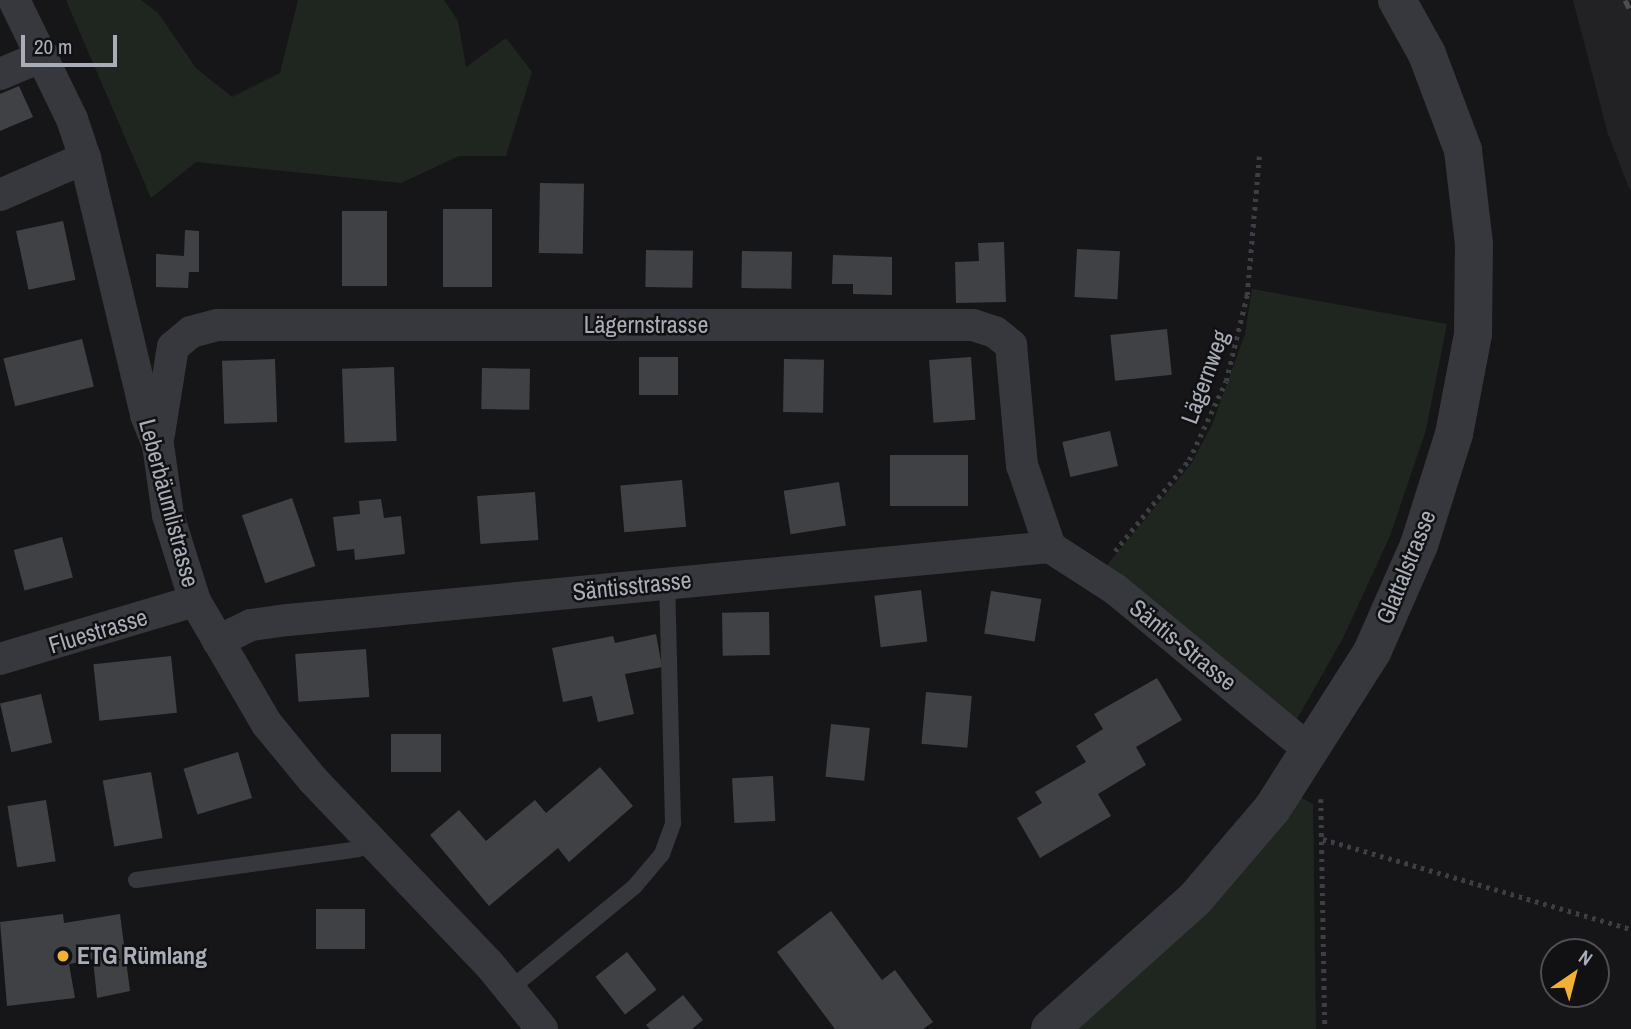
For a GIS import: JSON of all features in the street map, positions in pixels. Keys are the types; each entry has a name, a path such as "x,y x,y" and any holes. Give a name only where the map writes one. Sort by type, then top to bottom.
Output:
{"street":[{"name":"Leberbäumlistrasse","path":"14,0 43,56 85,158 146,415 158,445 168,515 195,601 267,724 542,1029"},
{"name":"Glattalstrasse","path":"1050,1029 1195,900 1272,809 1372,652 1419,545 1454,433 1474,334 1474,244 1463,150 1427,54 1398,0"},
{"path":"0,74 43,56"},
{"path":"0,195 85,158"},
{"name":"Lägernstrasse","path":"158,445 173,347 191,332 218,325 973,325 995,332 1011,345 1022,465 1050,547"},
{"name":"Säntis-Strasse","path":"1050,547 1095,574 1311,751"},
{"name":"Säntisstrasse","path":"218,641 251,625 667,582 1050,547"},
{"name":"Fluestrasse","path":"0,660 195,601"}],"lane":[{"path":"509,990 635,886 662,854 673,823 667,582"},
{"path":"136,880 359,849 371,842"}],"path":[{"name":"Lägernweg","path":"1095,574 1167,489 1210,424 1241,334 1259,156"},
{"path":"1311,751 1322,781 1325,1029"},
{"path":"1323,839 1631,929"}],"shaded area":[{"path":"66,0 141,0 158,13 196,68 232,97 280,73 298,0 444,0 458,21 466,67 506,38 532,72 506,156 459,156 401,183 196,162 151,198"},
{"path":"1573,0 1631,0 1631,193 1608,134"},
{"path":"1252,289 1447,324 1426,430 1390,536 1343,638 1297,719 1107,565 1191,464 1212,425 1245,334"},
{"path":"1300,797 1313,804 1316,1029 1076,1029"}],"building":[{"path":"19,86 33,117 0,131 0,94"},
{"path":"540,183 584,184 583,254 539,253"},
{"path":"443,209 492,209 492,287 443,287"},
{"path":"342,211 387,211 387,286 342,286"},
{"path":"63,221 75,280 29,290 16,231"},
{"path":"185,230 199,231 199,272 189,272 188,288 156,287 156,254 184,256"},
{"path":"1004,242 1006,302 956,303 955,262 979,261 978,243"},
{"path":"1077,249 1120,251 1117,299 1074,297"},
{"path":"646,250 693,251 692,288 645,287"},
{"path":"742,251 792,252 791,289 741,288"},
{"path":"833,255 892,257 892,295 853,294 853,284 832,284"},
{"path":"1167,329 1172,375 1115,381 1110,335"},
{"path":"82,339 94,387 15,406 3,359"},
{"path":"639,357 678,357 678,395 639,395"},
{"path":"971,357 975,420 933,423 929,360"},
{"path":"275,359 277,422 224,424 222,361"},
{"path":"784,359 824,360 823,413 783,412"},
{"path":"394,367 397,441 345,443 342,369"},
{"path":"482,368 530,369 529,410 481,409"},
{"path":"1110,431 1118,466 1070,477 1062,442"},
{"path":"890,455 968,455 968,506 890,506"},
{"path":"682,480 686,527 624,532 620,485"},
{"path":"839,482 846,525 791,534 784,491"},
{"path":"535,492 538,540 480,544 477,496"},
{"path":"292,498 315,566 265,583 242,515"},
{"path":"381,499 384,518 401,516 405,554 355,560 354,549 337,551 333,517 360,514 359,501"},
{"path":"62,537 73,578 25,591 14,550"},
{"path":"921,590 927,642 881,647 874,596"},
{"path":"991,591 1041,599 1035,641 984,633"},
{"path":"769,612 770,655 723,656 722,613"},
{"path":"656,634 662,667 625,674 634,714 598,722 592,696 563,702 552,648 613,636 615,643"},
{"path":"366,649 369,697 299,702 295,654"},
{"path":"171,656 177,713 99,721 93,664"},
{"path":"1157,678 1182,720 1136,747 1146,765 1098,794 1111,816 1040,858 1017,818 1042,803 1035,792 1086,762 1076,746 1103,729 1094,714"},
{"path":"926,692 972,696 967,748 921,744"},
{"path":"41,694 52,743 11,752 0,703"},
{"path":"831,724 870,728 864,781 825,777"},
{"path":"391,734 441,734 441,772 391,772"},
{"path":"238,752 252,798 198,815 183,769"},
{"path":"600,767 633,806 569,862 558,848 489,906 430,835 459,810 486,841 535,800 546,813"},
{"path":"151,772 163,838 114,846 103,781"},
{"path":"773,776 775,821 734,823 732,778"},
{"path":"46,800 56,861 17,867 7,806"},
{"path":"316,909 365,909 365,949 316,949"},
{"path":"831,911 882,980 895,970 933,1022 923,1029 835,1029 777,952"},
{"name":"ETG Rümlang","path":"63,914 64,923 120,914 130,991 97,998 93,960 69,964 75,998 7,1006 0,922"},
{"path":"627,952 657,990 625,1014 595,977"},
{"path":"683,995 703,1020 692,1029 650,1029 646,1025"}],"railway":[{"path":"1625,0 1631,12"}],"place":[{"name":"ETG Rümlang","path":"63,956"}]}
